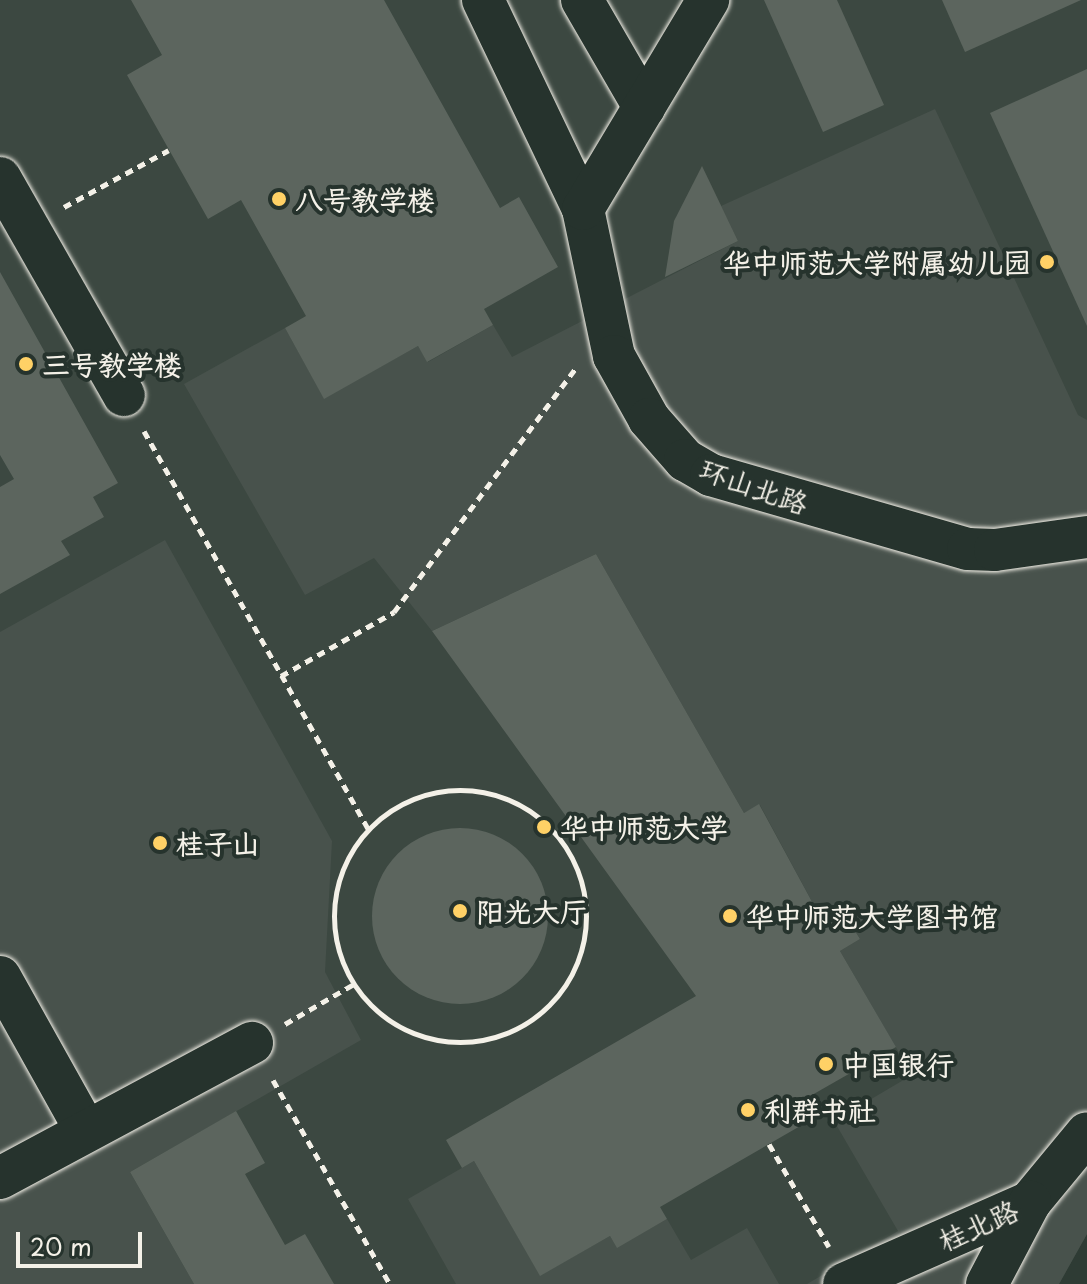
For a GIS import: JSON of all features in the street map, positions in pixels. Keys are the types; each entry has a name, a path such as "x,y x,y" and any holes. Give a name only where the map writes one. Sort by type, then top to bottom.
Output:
{"street":[{"name":"环山北路","path":"483,0 583,209 614,356 662,437 697,468 968,549 1008,549 1087,537"},
{"path":"582,0 644,107"},
{"path":"583,209 708,0"},
{"path":"0,178 124,395"},
{"path":"0,977 86,1131"},
{"path":"0,1178 252,1043"},
{"name":"桂北路","path":"846,1283 1030,1202 1087,1133"},
{"path":"987,1284 1030,1202"}],"path":[{"path":"27,226 169,150"},
{"path":"281,676 394,612 573,369"},
{"path":"124,395 368,829"},
{"path":"438,792 477,792 514,803 555,833 570,855 585,904 585,930 580,955 554,1000 513,1031 464,1043 413,1033 370,1004 354,984 342,959 335,902 341,875 368,829 390,810 438,792"},
{"path":"354,984 252,1043 390,1284"},
{"path":"769,1144 846,1283"}],"shaded area":[{"name":"华中师范大学","path":"0,0 1087,0 1087,1234 1059,1284 0,1284"},
{"path":"935,109 1078,415 1087,420 1087,1234 1059,1284 807,1284 898,1231 834,1121 912,1075 840,951 860,939 844,911 823,922 760,805 744,813 596,554 432,631 374,558 305,595 184,384 285,328 324,398 418,346 428,362 493,325 512,357 738,241 721,206"},
{"path":"165,540 332,841 325,972 361,1040 130,1172 194,1284 0,1284 0,632"},
{"path":"474,1161 540,1275 610,1236 617,1247 667,1219 691,1260 747,1228 779,1284 456,1284 408,1199"}],"building":[{"name":"八号教学楼","path":"131,0 384,0 500,208 519,197 558,267 484,309 493,325 427,362 418,346 324,399 285,328 306,316 241,200 208,219 127,75 162,55"},
{"path":"764,0 837,0 884,105 823,132"},
{"path":"942,0 1081,0 965,52"},
{"path":"1087,69 1087,326 990,113"},
{"path":"702,166 738,241 665,277 674,221"},
{"name":"三号教学楼","path":"0,272 118,483 93,497 104,517 61,541 70,555 0,594 0,487 14,479 0,455"},
{"name":"华中师范大学图书馆","path":"596,554 744,813 759,804 823,922 843,911 860,939 840,951 896,1047 791,1107 802,1125 660,1207 667,1219 617,1248 610,1236 540,1276 474,1161 462,1168 446,1140 696,996 432,631"},
{"name":"阳光大厅","path":"460,828 494,835 522,854 541,882 548,916 541,950 522,978 494,997 460,1004 426,997 398,978 379,950 372,916 379,882 398,854 426,835"},
{"path":"236,1111 265,1163 245,1174 285,1245 305,1234 334,1284 194,1284 130,1172"}],"place":[{"name":"八号教学楼","path":"279,199"},
{"name":"华中师范大学附属幼儿园","path":"1047,262"},
{"name":"三号教学楼","path":"26,364"},
{"name":"华中师范大学","path":"544,827"},
{"name":"桂子山","path":"160,843"},
{"name":"阳光大厅","path":"460,911"},
{"name":"华中师范大学图书馆","path":"730,916"},
{"name":"中国银行","path":"826,1064"},
{"name":"利群书社","path":"748,1110"}]}
